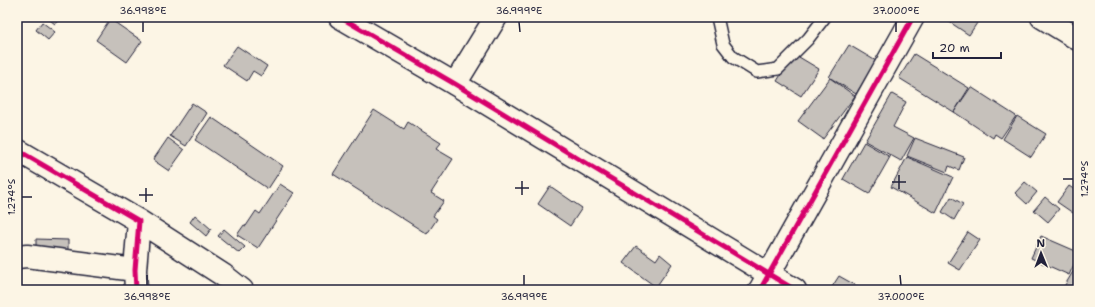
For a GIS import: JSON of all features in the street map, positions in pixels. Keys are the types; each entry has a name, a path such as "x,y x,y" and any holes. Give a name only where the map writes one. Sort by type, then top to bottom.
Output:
{"main road":[{"path":"340,17 455,84 764,282 795,290"},
{"path":"455,84 496,17"},
{"path":"764,282 913,17"},
{"path":"1042,17 1078,39"},
{"path":"17,150 139,221 223,275 242,290"},
{"path":"17,257 27,256 136,280 139,221"}],"lane":[{"path":"717,17 723,44 733,57 757,72 778,69 808,39 825,17"}],"building":[{"path":"46,17 59,17 60,18 55,24"},
{"path":"951,17 974,17 979,20 969,35 948,21"},
{"path":"110,19 142,41 127,62 96,40"},
{"path":"42,22 55,32 48,40 36,30"},
{"path":"849,45 876,61 856,94 829,77"},
{"path":"237,46 267,66 261,76 253,71 247,81 223,65"},
{"path":"794,54 819,69 801,96 777,81"},
{"path":"914,54 969,88 954,112 899,78"},
{"path":"830,78 855,96 823,139 798,121"},
{"path":"971,87 1016,116 1001,138 995,134 993,138 954,112"},
{"path":"892,94 906,102 893,127 914,138 901,161 865,141"},
{"path":"192,103 207,113 186,146 170,136"},
{"path":"374,110 404,129 408,122 441,143 436,149 453,159 431,193 444,201 433,216 437,219 427,234 333,174"},
{"path":"1017,116 1046,134 1031,157 1003,139"},
{"path":"211,117 283,166 268,189 195,140"},
{"path":"168,138 184,150 169,171 153,160"},
{"path":"915,138 964,157 959,170 949,166 947,172 907,156"},
{"path":"864,142 890,157 869,194 843,179"},
{"path":"907,157 953,177 936,213 891,187"},
{"path":"1025,182 1037,192 1027,204 1015,193"},
{"path":"280,184 294,193 258,248 237,235 244,225 246,226 256,211 260,214"},
{"path":"550,186 582,208 570,226 538,204"},
{"path":"1069,186 1078,192 1078,205 1073,213 1057,202"},
{"path":"951,197 963,204 954,220 942,212"},
{"path":"1045,197 1059,209 1048,222 1034,210"},
{"path":"195,215 211,229 206,236 190,222"},
{"path":"224,229 245,247 239,253 218,236"},
{"path":"968,232 980,240 960,270 948,263"},
{"path":"1041,236 1078,252 1078,256 1069,275 1031,258"},
{"path":"36,239 68,240 68,253 36,251"},
{"path":"636,246 656,260 660,254 672,264 656,287 623,263"},
{"path":"1077,265 1078,290 1062,290"},
{"path":"839,276 864,290 830,290"},
{"path":"407,288 441,289 441,290 407,290"}],"cycle path":[{"path":"340,17 455,84 795,290"},
{"path":"760,290 913,17"},
{"path":"17,150 139,221 135,270 136,290"}]}
